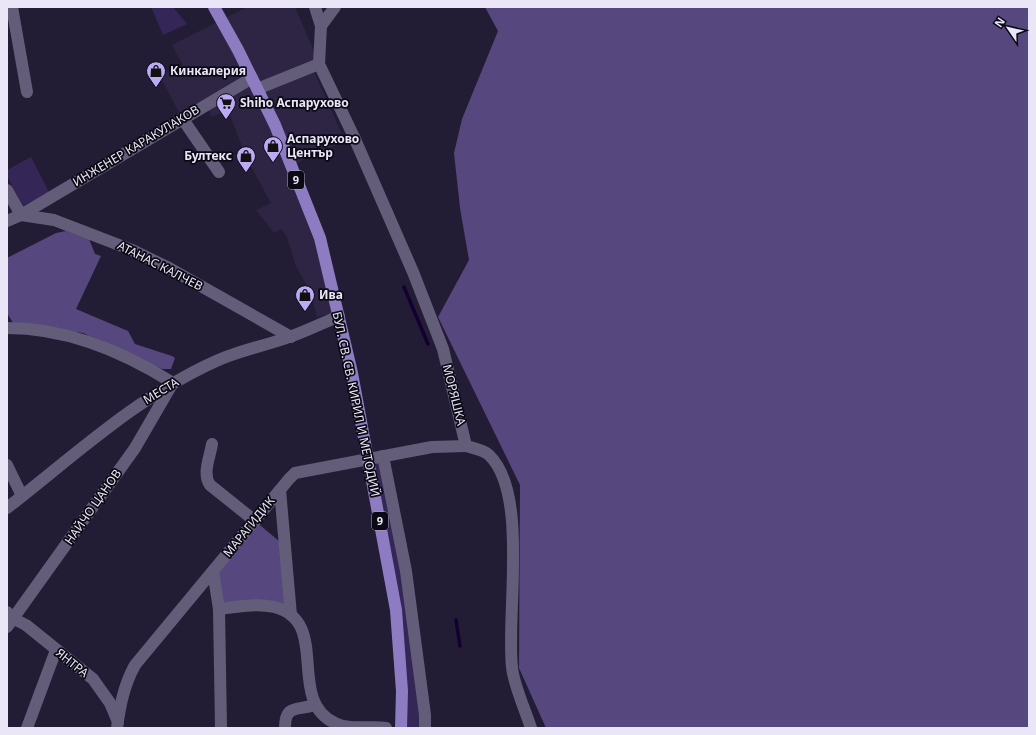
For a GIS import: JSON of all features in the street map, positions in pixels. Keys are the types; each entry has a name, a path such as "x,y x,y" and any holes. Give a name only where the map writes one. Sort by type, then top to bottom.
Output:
{"main road":[{"name":"9","path":"206,7 238,50"},
{"name":"9","path":"214,7 238,50"},
{"name":"БУЛ. СВ. СВ. КИРИЛ И МЕТОДИЙ","path":"238,50 275,125 320,238 339,316 352,373 396,610 402,691 401,728"}],"street":[{"path":"7,8 11,7 27,92"},
{"path":"315,7 321,26 319,64"},
{"path":"321,26 334,7"},
{"name":"ИНЖЕНЕР КАРАКУЛАКОВ","path":"7,221 21,215 182,118 255,83 319,64"},
{"name":"МОРЯШКА","path":"319,64 354,137 413,272 443,349 466,446"},
{"path":"182,118 219,172"},
{"path":"7,190 21,215"},
{"name":"АТАНАС КАЛЧЕВ","path":"21,215 54,220 108,240 163,265 291,336"},
{"name":"МЕСТА","path":"7,508 134,407 172,383 214,362 244,350 291,336 339,316"},
{"path":"7,328 78,338 114,351 152,370 172,383"},
{"name":"НАЙЧО ЦАНОВ","path":"9,619 135,448 172,383"},
{"path":"212,444 206,480 210,485 255,521"},
{"path":"466,446 488,454 503,474 509,493 513,554 512,668 531,728"},
{"name":"МАРАГИДИК","path":"119,726 120,704 127,680 135,665 295,473 432,447 466,446"},
{"path":"383,456 407,578 425,716 425,728"},
{"path":"7,466 22,496"},
{"path":"280,490 291,615"},
{"path":"213,571 219,609 221,728"},
{"path":"219,609 249,606 274,607 291,615 300,626 304,635 310,687 314,705 335,723 356,728 386,728"},
{"name":"ЯНТРА","path":"9,619 26,625 93,679 110,703 119,726"},
{"path":"27,728 56,650"},
{"path":"285,728 286,715 292,709 314,705"}],"shaded area":[{"path":"151,7 173,7 187,24 163,35"},
{"name":"Аспарухово Център","path":"247,7 295,7 314,51 315,74 345,141 286,168 316,241 333,313 317,317 311,293 296,266 286,235 281,229 274,233 256,210 271,203 246,157 228,110 211,117 207,104 182,118 159,75 183,65 172,45"},
{"path":"485,7 1029,7 1029,728 546,728 519,668 520,485 438,317 469,260 460,208 454,153 462,119 498,31"},
{"path":"31,157 49,192 23,206 7,176 7,170"},
{"path":"66,231 89,239 95,254 101,256 76,309 128,331 135,344 172,356 175,358 171,369 162,369 83,333 13,323 7,313 7,258 56,233"},
{"path":"383,456 425,728 401,728 402,691 368,459"},
{"path":"255,521 285,546 291,615 274,607 219,609 213,571"}],"waterway":[{"path":"404,287 428,344"},
{"path":"456,620 460,646"}],"place":[{"name":"Кинкалерия","path":"156,88"},
{"name":"Shiho Аспарухово","path":"226,120"},
{"name":"Аспарухово Център","path":"273,163"},
{"name":"Бултекс","path":"246,173"},
{"name":"Ива","path":"305,312"}]}
